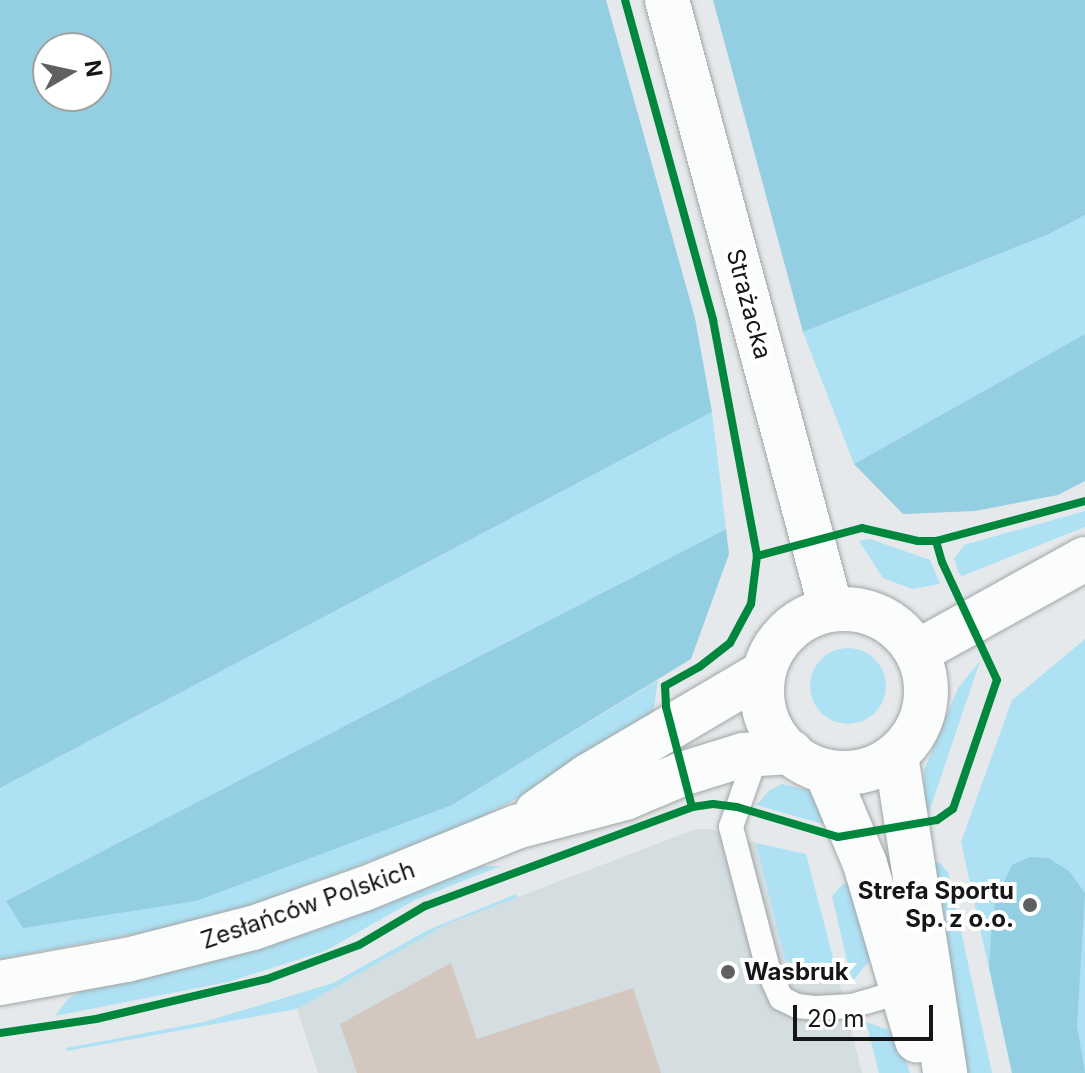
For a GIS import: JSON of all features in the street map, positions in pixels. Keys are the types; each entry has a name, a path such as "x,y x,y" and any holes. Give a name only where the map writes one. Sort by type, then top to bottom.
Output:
{"main road":[{"name":"Strażacka","path":"667,0 831,609"},
{"path":"917,652 1085,559"},
{"path":"791,759 863,771 896,755 918,728 924,711 926,676 917,652 906,636 884,618 858,609 831,609 795,624 775,646 763,673 763,709 791,759 865,864 917,987 945,1073"},
{"name":"Zesłańców Polskich","path":"516,827 588,776 763,673"},
{"path":"896,755 926,1073"},
{"name":"Zesłańców Polskich","path":"0,983 127,960 253,928 364,889 516,827 625,798 682,774 791,759"}],"lane":[{"path":"791,759 737,807 731,827 768,969 781,998 797,1006 852,1006 917,987"}],"shaded area":[{"path":"0,0 606,0 695,318 712,412 0,788"},
{"path":"713,0 1085,0 1085,215 1049,234 803,332"},
{"path":"1085,215 1085,334 854,464 803,332 1049,234"},
{"path":"1085,334 1085,481 1058,495 975,511 903,514 854,464"},
{"path":"712,412 726,529 6,901 452,805 658,680 653,714 518,798 459,829 252,905 167,928 0,959 0,788"},
{"path":"1085,511 1085,527 962,576 959,573 954,559 964,545"},
{"path":"726,529 729,554 691,659 452,805 196,901 23,928 6,901"},
{"path":"870,539 930,560 940,584 912,589 883,578 859,541"},
{"name":"Strefa Sportu Sp. z o.o.","path":"1085,639 1085,1073 1012,1073 961,842 1012,700"},
{"path":"848,648 862,651 875,659 883,672 886,686 883,700 875,713 862,721 848,724 834,721 821,713 813,700 810,686 813,672 821,659 834,651"},
{"path":"980,661 929,812 924,811 924,770 958,688"},
{"path":"782,784 809,790 834,827 756,805 770,790"},
{"path":"696,829 710,829 756,843 785,959 812,978 832,984 839,981 862,1073 318,1073 297,1009 447,924"},
{"path":"756,843 806,854 839,981 832,984 812,978 785,959"},
{"path":"1030,857 1048,858 1069,871 1085,893 1077,1026 1085,1073 1012,1073 989,967 992,922 996,899 1012,865"},
{"path":"939,862 948,872 992,1073 966,1073 933,863"},
{"path":"480,866 501,866 415,900 325,951 228,982 55,1016 67,1000 82,990 243,953 314,931"},
{"path":"852,882 870,946 870,960 852,982 832,896 842,885"},
{"path":"516,894 517,898 447,924 297,1009 67,1051 66,1048 204,1022 333,983 428,930"},
{"path":"866,1022 894,1032 901,1043 910,1073 879,1073"}],"building":[{"path":"451,963 477,1039 633,988 661,1073 357,1073 340,1024"}],"cycle path":[{"path":"625,0 713,320 757,556 751,604 730,643 699,667 665,686 666,707 692,807 713,804 737,807 838,837 937,820 953,809 997,680 942,562 936,541 918,541 862,528 757,556"},
{"path":"936,541 1085,501"},
{"path":"0,1033 96,1019 267,979 359,945 425,906 692,807"}],"place":[{"name":"Strefa Sportu Sp. z o.o.","path":"1030,905"},
{"name":"Wasbruk","path":"728,972"}]}
